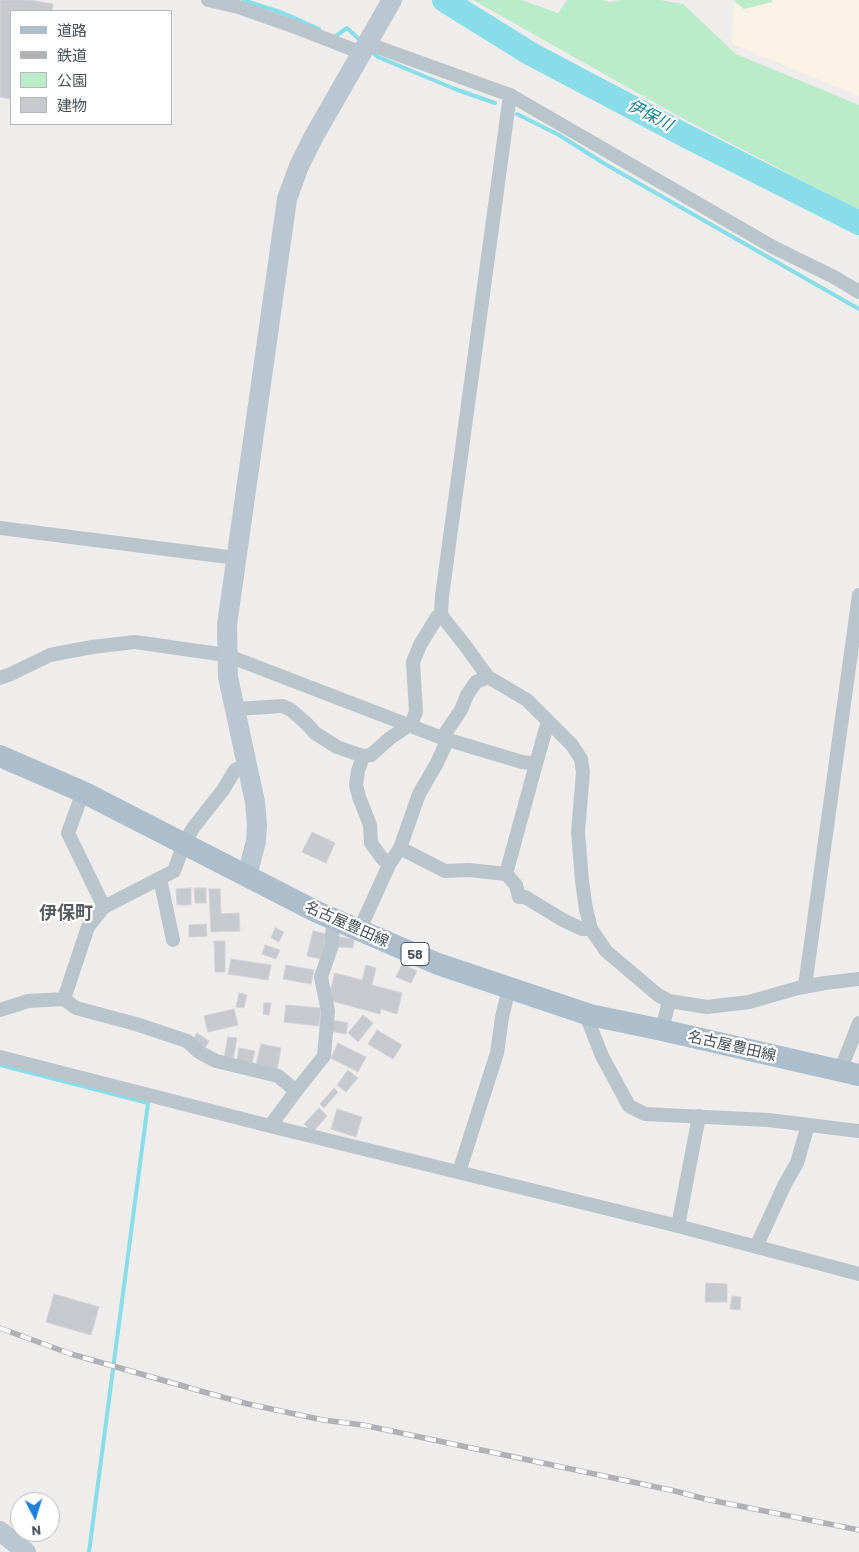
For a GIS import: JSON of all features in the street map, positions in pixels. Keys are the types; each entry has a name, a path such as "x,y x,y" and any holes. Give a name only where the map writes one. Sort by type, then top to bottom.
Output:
{"main road":[{"name":"名古屋豊田線","path":"0,756 83,792 359,932 438,964 590,1015 854,1075"}],"street":[{"path":"208,0 238,7 298,28 367,43 510,95 773,247 834,277 859,292"},
{"path":"247,876 256,841 257,825 255,802 228,677 226,655 227,625 287,199 299,166 314,136 344,80 392,0"},
{"path":"510,95 442,596 441,615 488,677 526,700 572,745 581,760 582,779 578,832 582,881 591,929 606,950 658,996 707,1007 749,1002 805,986 859,980"},
{"path":"0,528 236,558"},
{"path":"805,986 859,595"},
{"path":"235,709 284,706 306,722 315,733 337,747 363,756 371,755 390,738 411,724 416,712 413,662 420,645 437,618 441,615"},
{"path":"0,678 50,655 92,647 135,642 226,655 445,738 522,762 536,764"},
{"path":"359,932 389,865 400,848 419,794 438,763 445,738 467,695 476,682 488,677"},
{"path":"506,874 548,721"},
{"path":"363,756 358,770 356,785 370,826 371,843 389,865"},
{"path":"64,999 88,927 104,907 174,871 184,844 193,828 235,770 247,765"},
{"path":"83,792 68,833 104,907"},
{"path":"400,848 445,871 469,870 506,874 516,885 519,897 525,897 582,929 591,929"},
{"path":"160,878 173,940"},
{"path":"270,1126 324,1056 328,1011 321,977 332,945 333,919"},
{"path":"459,1172 497,1053 502,1017 509,988"},
{"path":"0,1010 28,1001 64,999 76,1008 170,1034 187,1041 199,1052 216,1061 278,1076 296,1091"},
{"path":"662,1030 669,1000"},
{"path":"590,1015 589,1023 602,1056 629,1106 645,1114 768,1120 859,1131"},
{"path":"854,1075 859,1023"},
{"path":"0,1057 270,1126 678,1226 859,1274"},
{"path":"678,1226 699,1116"},
{"path":"756,1247 785,1184 797,1163 808,1125"},
{"path":"0,1531 26,1552"}],"shaded area":[{"path":"734,0 859,0 859,96 732,44"}],"green space":[{"path":"473,0 522,0 558,13 567,0 603,0 610,2 619,0 660,0 683,4 736,54 859,105 859,210 682,118"},
{"path":"733,0 772,0 772,2 744,9"}],"building":[{"path":"0,0 30,0 53,4 52,10 10,10 10,99 0,97"},
{"path":"312,832 335,843 326,863 302,852"},
{"path":"191,888 191,905 177,905 176,889"},
{"path":"194,888 206,888 206,903 195,903"},
{"path":"209,889 220,889 221,914 239,913 240,931 211,932"},
{"path":"206,924 207,936 189,937 189,925"},
{"path":"275,928 284,932 279,942 271,938"},
{"path":"313,931 327,934 321,959 307,956"},
{"path":"339,937 354,939 353,948 338,947"},
{"path":"214,941 225,941 225,972 215,972"},
{"path":"265,945 280,950 276,959 262,954"},
{"path":"231,959 271,965 268,980 228,974"},
{"path":"402,964 417,971 411,983 396,977"},
{"path":"286,965 314,970 311,984 283,979"},
{"path":"366,965 376,968 372,985 402,993 397,1014 381,1009 380,1014 328,1000 335,973 362,980"},
{"path":"239,993 247,995 244,1008 236,1007"},
{"path":"264,1003 271,1003 269,1015 263,1014"},
{"path":"286,1005 321,1008 319,1026 284,1022"},
{"path":"234,1009 238,1025 208,1032 204,1016"},
{"path":"363,1015 373,1023 358,1042 348,1033"},
{"path":"332,1020 348,1023 346,1034 330,1031"},
{"path":"377,1030 402,1045 393,1059 368,1044"},
{"path":"197,1033 209,1041 205,1048 192,1040"},
{"path":"228,1037 237,1038 233,1060 224,1058"},
{"path":"338,1043 366,1057 358,1072 331,1058"},
{"path":"261,1044 281,1048 277,1070 256,1065"},
{"path":"239,1048 255,1051 252,1064 237,1061"},
{"path":"348,1070 358,1078 346,1092 337,1085"},
{"path":"334,1088 338,1092 324,1108 320,1104"},
{"path":"319,1108 327,1116 313,1132 304,1124"},
{"path":"337,1109 362,1117 356,1137 331,1129"},
{"path":"706,1283 727,1284 727,1302 705,1302"},
{"path":"54,1294 99,1307 91,1335 46,1322"},
{"path":"732,1296 741,1297 740,1310 730,1309"}],"waterway":[{"path":"243,0 283,13 319,29"},
{"name":"伊保川","path":"444,0 531,54 690,138 859,223"},
{"path":"333,38 347,28 361,41"},
{"path":"369,50 378,57 455,89 495,103"},
{"path":"517,114 559,135 605,164 859,309"},
{"path":"0,1065 148,1103 89,1552"}],"railway":[{"path":"0,1328 71,1354 248,1404 323,1420 363,1425 705,1499 859,1530"}],"district":[{"name":"伊保町","path":"66,913"}]}
